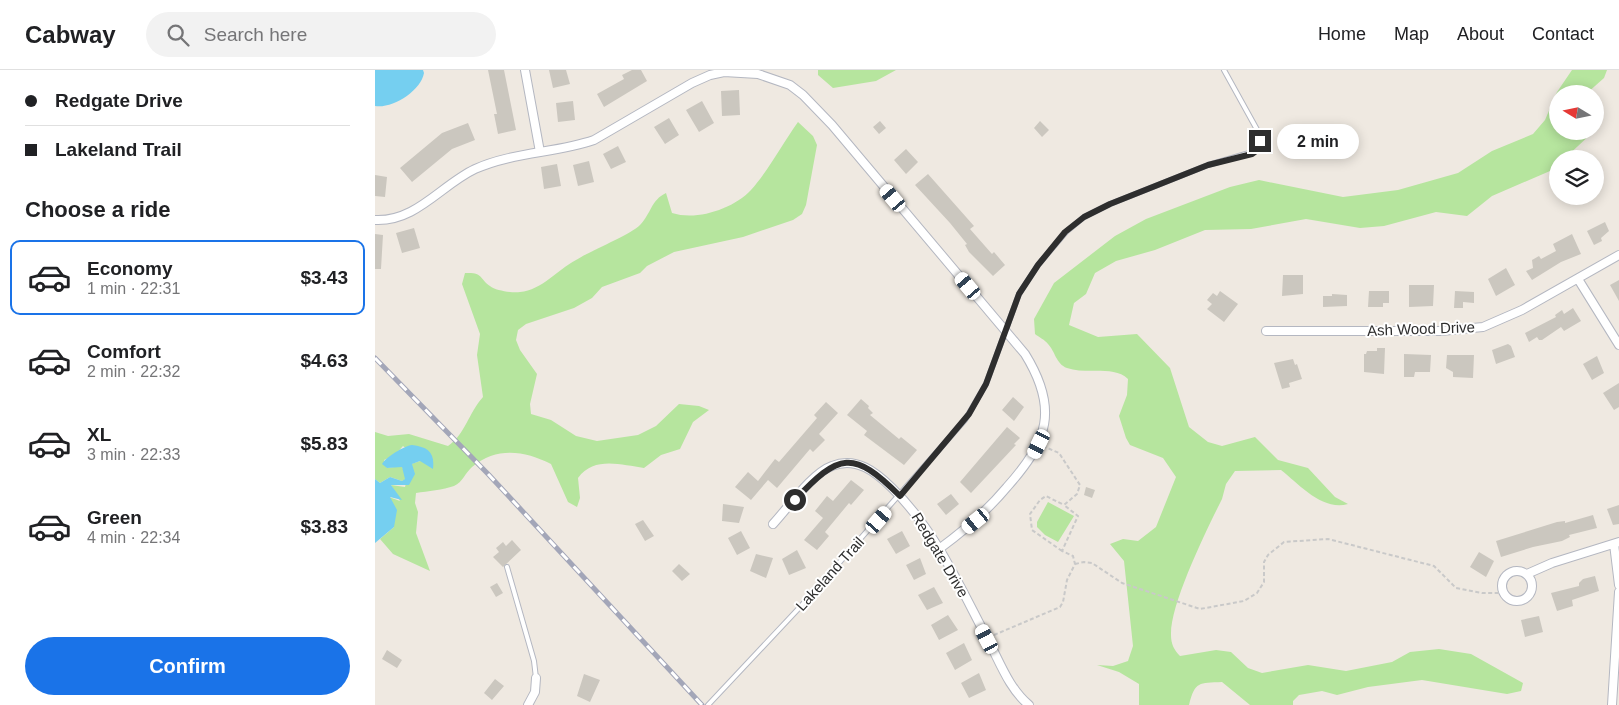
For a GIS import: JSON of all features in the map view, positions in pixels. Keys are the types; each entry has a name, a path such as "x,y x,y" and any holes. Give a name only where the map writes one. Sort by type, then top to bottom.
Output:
{"street":[{"path":"525,70 540,152"},
{"path":"375,220 393,219 408,214 475,169 498,160 594,140 701,74 724,72 758,74 790,85 803,95 832,125 1025,354 1037,373 1043,389 1045,424 1039,444 1022,471 990,507 939,549"},
{"name":"Ash Wood Drive","path":"1266,330 1468,330 1496,323 1619,255"},
{"path":"1578,279 1619,345"},
{"name":"Redgate Drive","path":"773,524 818,476 833,466 852,463 862,465 883,479 921,519 939,549 1010,683 1029,705"},
{"path":"1527,574 1551,563 1617,543 1619,585"},
{"path":"1518,571 1527,574 1531,578 1532,589 1523,601 1512,601 1503,593 1503,581 1509,573 1518,571"},
{"path":"1612,705 1619,592"},
{"path":"528,705 535,692 536,678"}],"lane":[{"name":"Lakeland Trail","path":"708,705 801,606 900,496 969,414 986,384 1012,310 1028,279 1054,244 1075,223 1110,204 1208,165 1256,151 1260,144 1259,135 1224,70"},
{"path":"507,567 534,661 536,678"}],"path":[{"path":"1039,444 1059,453 1080,485 1077,494 1064,505"},
{"path":"987,639 1019,623 1059,607 1063,602 1067,580 1075,564 1073,556 1062,551 1032,530 1030,514 1040,500 1046,496 1064,505 1078,516 1062,551"},
{"path":"1075,564 1084,562 1092,564 1122,583 1200,609 1244,601 1257,592 1264,582 1264,562 1267,555 1284,542 1303,539 1328,539 1434,566 1456,588 1482,593 1503,593"}],"green space":[{"path":"818,70 896,70 876,81 833,88 818,75"},
{"path":"1572,70 1607,70 1604,78 1596,85 1562,85"},
{"path":"1549,111 1549,140 1584,140 1574,150 1549,150 1549,171 1492,196 1467,216 1436,212 1384,226 1360,228 1306,219 1251,229 1205,230 1155,250 1116,261 1095,273 1086,294 1074,303 1069,325 1098,337 1137,334 1170,368 1189,427 1208,442 1222,446 1255,437 1278,460 1308,468 1335,497 1348,504 1329,504 1320,500 1281,470 1235,471 1226,484 1222,499 1176,605 1172,621 1171,638 1173,647 1180,656 1216,650 1231,652 1248,668 1262,673 1308,665 1346,671 1392,662 1410,652 1439,649 1471,654 1523,683 1521,691 1507,694 1422,680 1368,687 1337,695 1322,691 1299,695 1293,701 1293,705 1250,705 1222,682 1203,683 1196,687 1189,705 1139,705 1139,684 1119,672 1097,665 1113,666 1128,661 1133,646 1124,561 1110,544 1123,539 1138,541 1156,527 1176,477 1163,458 1130,445 1126,438 1119,416 1127,395 1128,379 1115,372 1083,371 1067,368 1060,364 1047,343 1035,334 1034,319 1054,283 1115,236 1146,219 1230,187 1259,180 1343,197 1398,190 1458,173 1492,151 1533,134 1545,120"},
{"path":"798,122 813,136 817,145 806,205 802,214 793,220 743,237 674,252 647,266 640,273 602,287 592,298 574,308 526,324 518,330 516,340 520,350 537,374 530,404 531,414 551,420 576,436 597,441 638,435 656,426 679,404 699,406 709,410 693,422 680,449 661,455 644,468 617,464 600,464 584,471 578,478 580,498 577,507 568,502 551,464 521,454 501,453 491,456 472,467 460,482 454,486 416,493 415,503 418,512 416,533 430,571 393,554 380,539 394,527 389,497 400,501 391,485 405,487 411,464 420,461 403,446 395,455 384,460 387,468 402,466 406,479 402,481 390,477 380,483 375,479 375,432 388,436 409,434 448,446 459,436 483,397 477,355 480,334 462,284 465,273 475,273 490,286 500,290 517,292 528,290 542,284 582,256 635,229 644,221 657,199 666,193 672,213 682,215 703,214 725,208 735,203 751,190"},
{"path":"1048,502 1074,516 1058,542 1045,535 1037,527 1037,522"}],"water":[{"path":"375,70 423,70 424,73 422,80 405,97 389,105 375,106"},
{"path":"412,445 429,451 433,458 433,469 420,461 412,464 415,474 409,485 391,485 402,500 390,497 397,510 394,527 375,543 375,479 380,483 390,477 402,481 405,479 402,467 387,468 382,464 395,452"}],"building":[{"path":"488,70 504,70 516,130 498,134 494,114 497,114"},
{"path":"549,70 566,70 570,84 553,88"},
{"path":"632,70 641,70 647,81 604,107 597,94 624,79 622,75"},
{"path":"739,90 740,115 722,116 721,91"},
{"path":"573,101 575,120 558,122 556,103"},
{"path":"702,101 714,123 699,132 686,110"},
{"path":"669,118 679,135 665,144 654,127"},
{"path":"880,121 886,128 879,134 873,127"},
{"path":"1040,121 1049,130 1042,137 1034,128"},
{"path":"468,123 475,140 452,149 412,182 400,168 442,133"},
{"path":"618,146 626,162 611,169 603,154"},
{"path":"906,149 918,162 906,174 894,160"},
{"path":"589,161 594,182 578,186 573,165"},
{"path":"557,164 561,186 544,189 541,167"},
{"path":"928,174 974,226 970,229 992,254 994,252 1005,265 993,276 969,252 965,245 967,244 915,185"},
{"path":"375,175 387,177 385,197 375,196"},
{"path":"1605,222 1609,231 1601,238 1602,241 1594,245 1587,231"},
{"path":"414,228 420,248 402,253 396,233"},
{"path":"375,234 383,235 381,269 375,269"},
{"path":"1572,234 1581,254 1561,262 1532,280 1526,271 1533,268 1532,260 1539,256 1541,259 1556,251 1553,244"},
{"path":"1506,268 1515,285 1496,296 1488,279"},
{"path":"1283,275 1303,275 1303,294 1282,296"},
{"path":"1619,280 1619,301 1610,285"},
{"path":"1409,285 1434,285 1433,306 1409,307"},
{"path":"1220,291 1238,304 1224,322 1207,309 1212,304 1207,300 1213,293 1217,296"},
{"path":"1369,291 1389,291 1389,303 1383,303 1383,307 1368,307"},
{"path":"1455,291 1474,292 1474,303 1463,302 1463,308 1454,308"},
{"path":"1332,294 1347,295 1347,306 1323,307 1323,296 1332,296"},
{"path":"1573,308 1581,321 1564,331 1561,327 1542,340 1539,340 1537,337 1529,342 1525,333 1556,317 1555,315 1562,310 1564,314"},
{"path":"1508,344 1511,346 1515,357 1496,364 1492,350"},
{"path":"1377,348 1385,348 1384,374 1364,372 1364,354 1367,351 1377,351"},
{"path":"1404,354 1431,355 1430,372 1415,372 1414,377 1404,377"},
{"path":"1447,355 1474,355 1473,378 1453,377 1453,372 1446,368"},
{"path":"1597,356 1604,373 1592,380 1583,364"},
{"path":"1293,359 1295,365 1297,364 1302,379 1289,383 1290,387 1282,389 1274,363"},
{"path":"1619,383 1619,407 1614,410 1603,393"},
{"path":"1013,397 1024,407 1014,421 1002,410"},
{"path":"861,399 869,406 868,408 873,413 870,415 899,439 901,437 917,450 904,465 864,435 867,431 847,415"},
{"path":"826,402 838,413 819,434 825,440 813,452 810,449 777,488 768,480 751,500 735,487 748,472 758,481 775,459 779,462 817,418 814,415"},
{"path":"1007,427 1020,438 1014,444 1016,445 971,493 960,482"},
{"path":"851,480 864,490 851,505 849,503 825,532 829,536 817,550 804,540 823,518 815,511 827,496 833,501"},
{"path":"1086,487 1095,490 1092,498 1084,495"},
{"path":"951,494 959,504 946,515 937,504"},
{"path":"723,504 744,507 739,523 722,521"},
{"path":"1619,505 1619,524 1613,525 1607,509"},
{"path":"1593,515 1597,528 1569,535 1570,537 1562,541 1533,547 1501,557 1496,541 1557,522 1565,521 1565,523"},
{"path":"643,520 654,536 645,541 635,524"},
{"path":"741,531 750,548 737,555 728,538"},
{"path":"902,531 910,546 896,554 887,539"},
{"path":"512,540 521,550 503,567 493,557 499,552 496,548 503,542 506,546"},
{"path":"797,550 806,568 789,575 782,559"},
{"path":"1479,552 1494,561 1486,577 1470,567"},
{"path":"756,554 773,558 766,578 750,571"},
{"path":"920,558 926,574 914,580 906,565"},
{"path":"679,564 690,574 682,581 672,571"},
{"path":"1595,576 1599,591 1572,600 1573,606 1557,611 1551,593 1579,586 1583,579"},
{"path":"497,583 503,593 496,597 490,587"},
{"path":"934,587 943,603 927,610 918,595"},
{"path":"948,615 958,630 939,640 931,625"},
{"path":"1539,616 1543,632 1525,637 1521,620"},
{"path":"964,643 972,660 955,670 946,653"},
{"path":"387,650 402,660 397,668 382,659"},
{"path":"979,673 986,690 969,698 961,683"},
{"path":"584,674 600,680 590,702 577,696"},
{"path":"495,679 504,686 492,700 484,693"}],"railway":[{"path":"375,358 489,475 702,705"}],"route":[{"path":"795,500 825,470 842,463 862,465 871,469 900,496 969,414 986,384 1019,294 1038,265 1065,232 1084,217 1110,204 1208,165 1252,154 1259,147 1260,141"}]}
